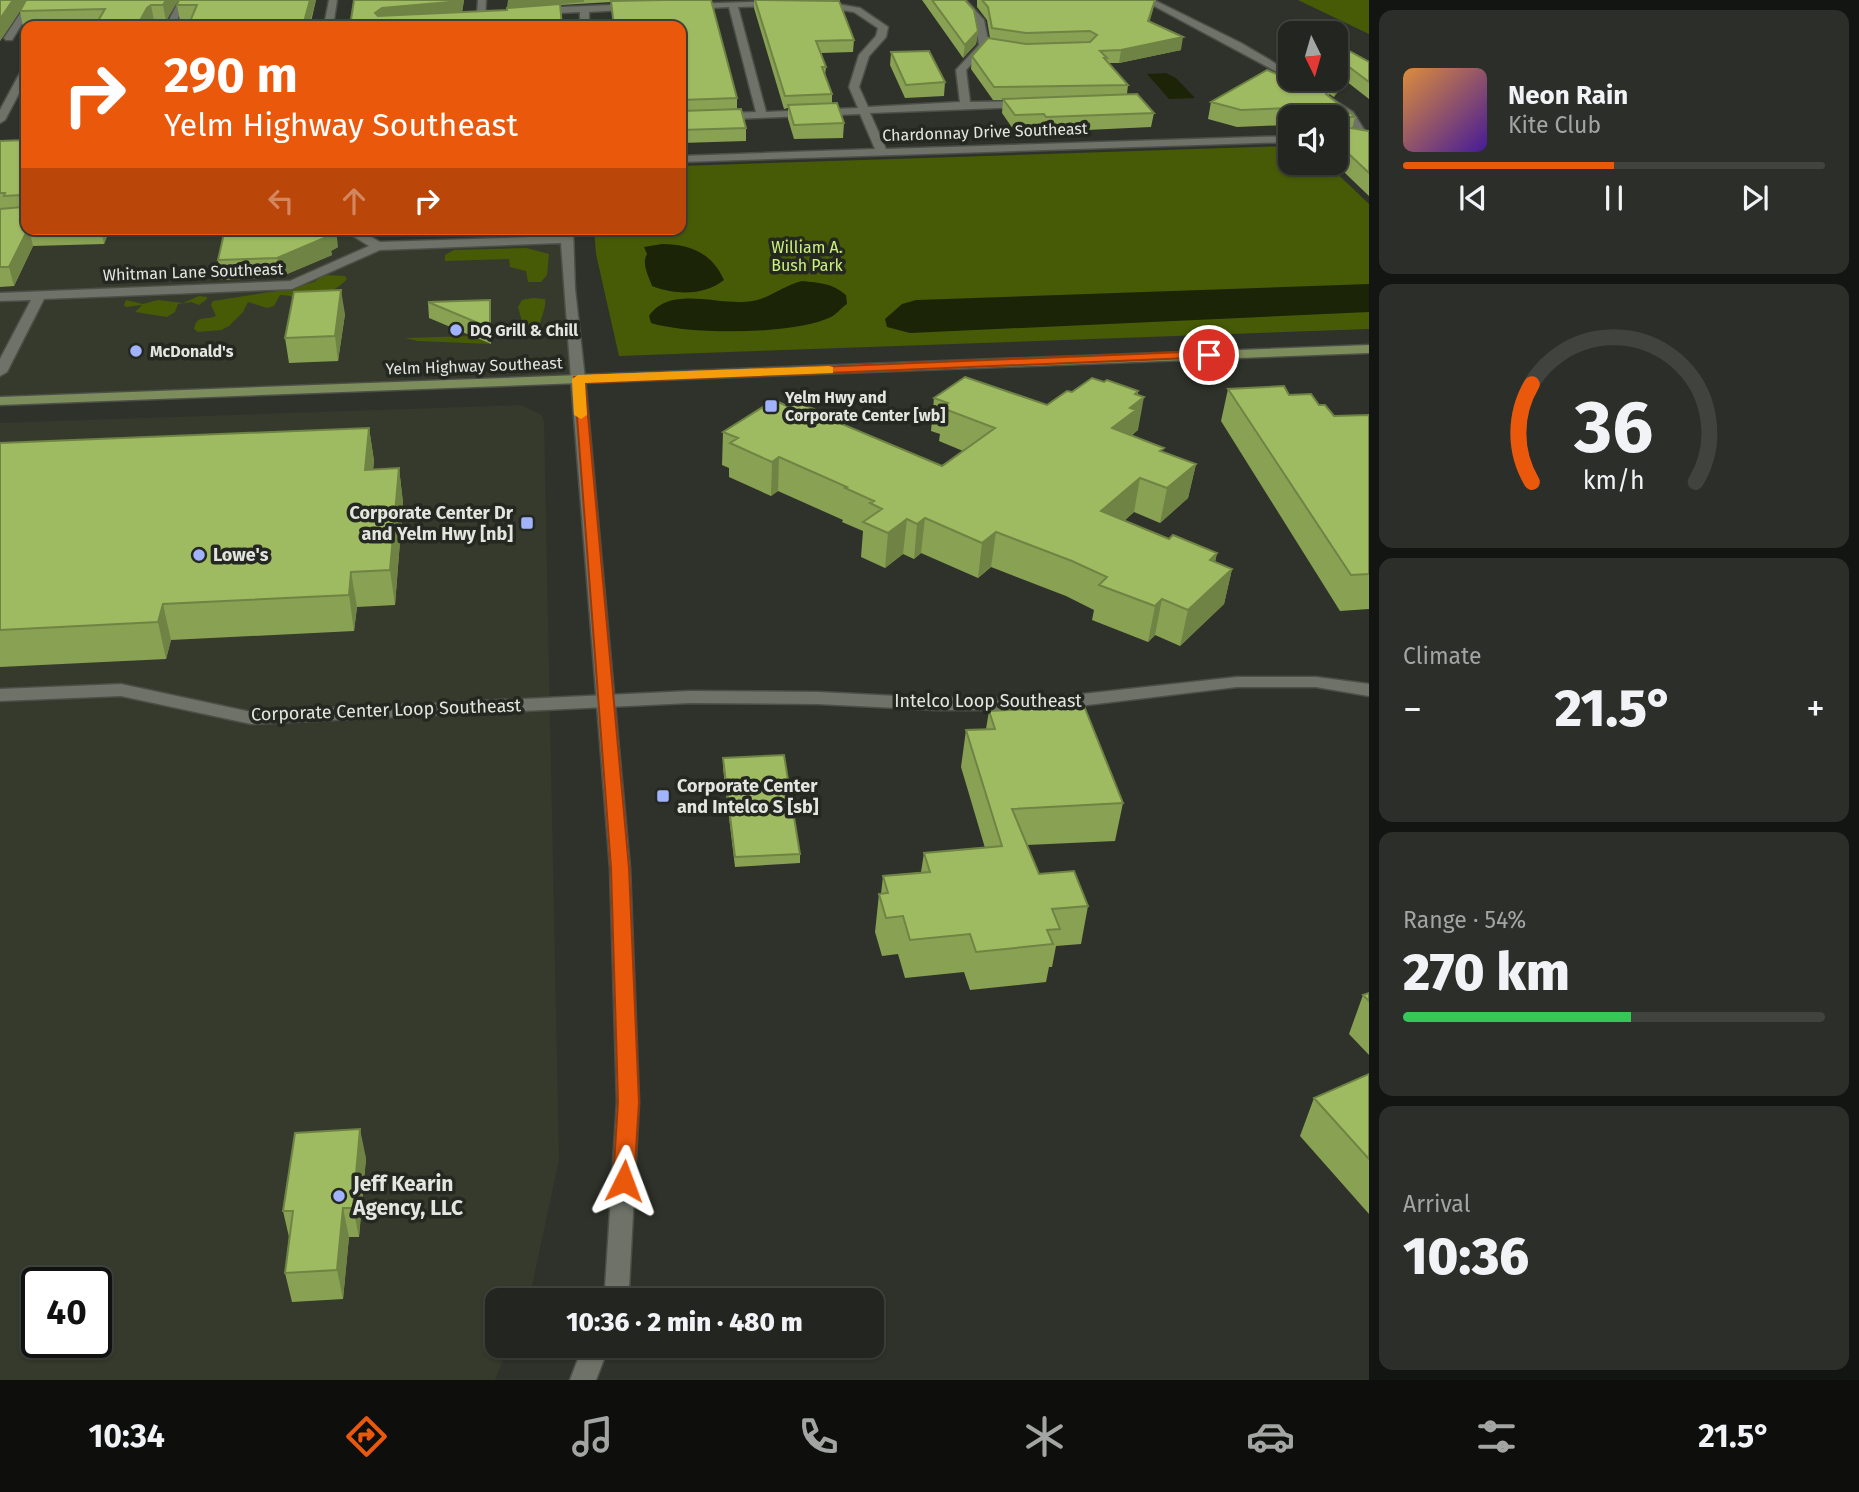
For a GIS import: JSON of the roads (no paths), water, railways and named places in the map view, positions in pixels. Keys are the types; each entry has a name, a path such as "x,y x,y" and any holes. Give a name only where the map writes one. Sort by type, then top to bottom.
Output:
{"main road":[{"name":"Yelm Highway Southeast","path":"0,401 1369,349"}],"street":[{"path":"9,39 33,0"},
{"path":"172,21 183,0"},
{"path":"329,21 333,0"},
{"path":"482,0 477,16 496,14"},
{"path":"1147,0 1278,69"},
{"path":"680,6 792,2"},
{"path":"965,105 961,70 989,46 979,20 966,2"},
{"path":"524,12 628,3 641,7"},
{"path":"812,3 839,3 857,10 883,27 881,37 864,55 854,87 882,152"},
{"path":"733,5 762,115"},
{"path":"584,8 585,21"},
{"path":"0,120 6,100 21,78"},
{"path":"1314,91 1349,114 1360,131 1357,140"},
{"path":"686,118 864,111 895,107 1040,105"},
{"name":"Chardonnay Drive Southeast","path":"686,159 1278,139"},
{"path":"1348,139 1369,144"},
{"path":"359,235 378,246 552,235"},
{"path":"568,235 569,289 620,868 628,1102 617,1288"},
{"name":"Whitman Lane Southeast","path":"0,297 292,285 378,246"},
{"path":"0,372 39,296"},
{"name":"Intelco Loop Southeast","path":"606,702 690,697 764,697 937,704 1046,704 1237,682 1316,682 1369,690"},
{"name":"Corporate Center Loop Southeast","path":"0,695 121,690 251,718 606,702"},
{"path":"583,1380 591,1358"}],"place":[{"name":"DQ Grill & Chill","path":"456,330"},
{"name":"McDonald's","path":"136,351"},
{"name":"Yelm Hwy and Corporate Center [wb]","path":"771,406"},
{"name":"Corporate Center Dr and Yelm Hwy [nb]","path":"527,523"},
{"name":"Lowe's","path":"199,555"},
{"name":"Corporate Center and Intelco S [sb]","path":"663,796"},
{"name":"Jeff Kearin Agency, LLC","path":"339,1196"}],"park label":[{"name":"William A. Bush Park","path":"807,256"}]}
